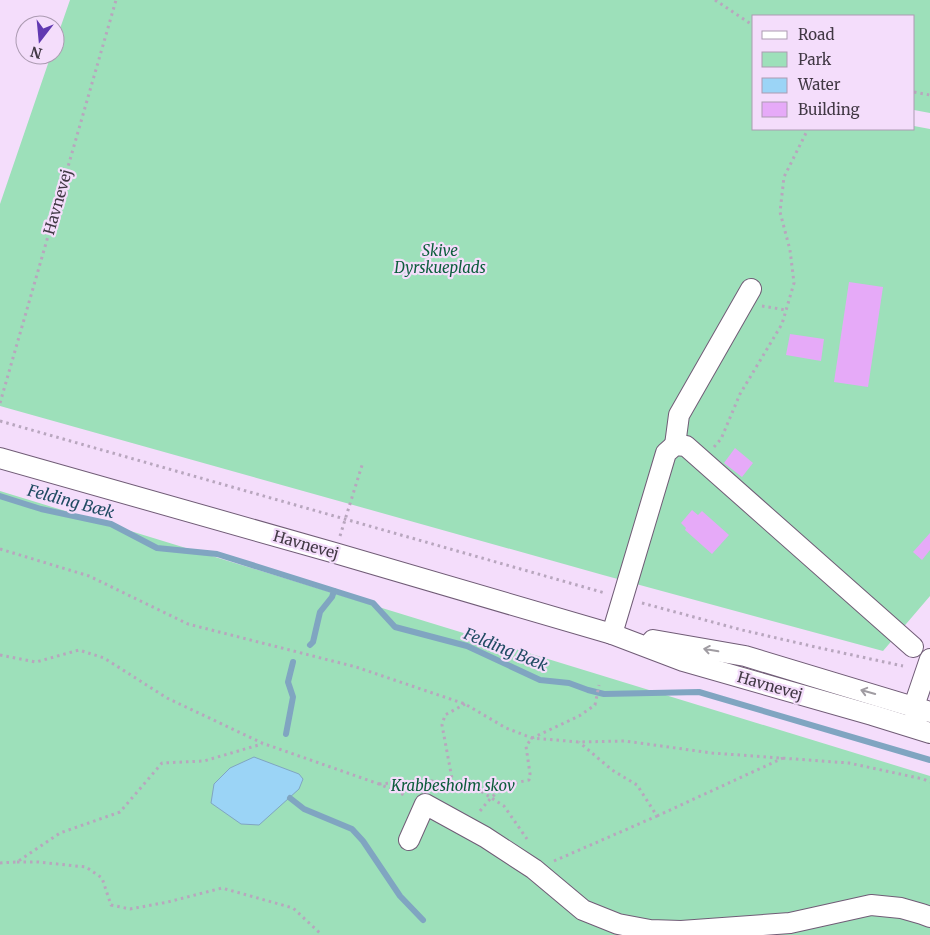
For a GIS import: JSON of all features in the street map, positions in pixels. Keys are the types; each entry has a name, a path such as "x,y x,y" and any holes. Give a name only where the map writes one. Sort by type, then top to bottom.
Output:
{"street":[{"path":"676,445 679,415 751,289"},
{"path":"612,634 666,453 676,445 686,446 913,647"},
{"name":"Havnevej","path":"0,458 612,634 683,661 926,727"},
{"name":"Havnevej","path":"612,634 745,656 922,709"},
{"path":"926,727 922,709 928,665"},
{"path":"409,840 425,804 485,837 534,870 583,910 618,924 650,930 681,931 790,923 871,905 901,908 930,917"}],"path":[{"name":"Havnevej","path":"0,403 116,0"},
{"path":"715,0 752,25"},
{"path":"915,92 930,95"},
{"path":"0,421 345,520 742,630 820,648 928,665"},
{"path":"335,553 363,462"},
{"path":"0,549 89,576 188,624 356,667 465,704 506,728 532,738 578,742 625,742 712,753 849,763 930,782"},
{"path":"0,655 36,662 79,650 104,658 167,698 262,743 379,784 425,804"},
{"path":"479,812 500,789 529,780 530,774 526,746 532,738 579,716 595,705 599,685"},
{"path":"453,784 442,725 445,716 465,704"},
{"path":"578,742 612,770 637,785 657,816"},
{"path":"17,862 60,833 120,812 162,763 204,761 262,743"},
{"path":"379,784 426,780 476,788 504,806 530,843 534,870 783,758"},
{"path":"0,863 38,862 86,867 102,878 111,905 130,909 168,902 222,888 294,908 322,935"}],"green space":[{"name":"Skive Dyrskueplads","path":"70,0 930,0 930,113 915,110 915,15 752,15 752,130 915,130 915,126 930,129 930,596 883,651 603,575 0,406 0,204 48,65 65,65 65,15"},
{"name":"Krabbesholm skov","path":"0,491 930,776 930,935 0,935"}],"water":[{"path":"254,757 299,774 303,779 299,789 259,825 241,824 211,803 214,784 230,768"}],"building":[{"path":"849,282 883,287 868,387 834,382"},
{"path":"790,334 824,339 821,361 786,355"},
{"path":"735,448 753,463 742,477 724,463"},
{"path":"692,510 698,515 702,511 729,535 712,554 685,530 686,528 681,523"},
{"path":"930,533 930,550 922,560 913,552"}],"waterway":[{"name":"Felding Bæk","path":"0,496 41,509 111,524 157,548 217,554 373,603 395,627 467,646 540,680 569,683 604,694 699,692 930,760"},
{"path":"310,645 313,642 320,612 332,597 334,591"},
{"path":"286,734 293,697 288,682 293,662"},
{"path":"290,798 304,809 352,829 363,841 400,896 423,920"}]}
